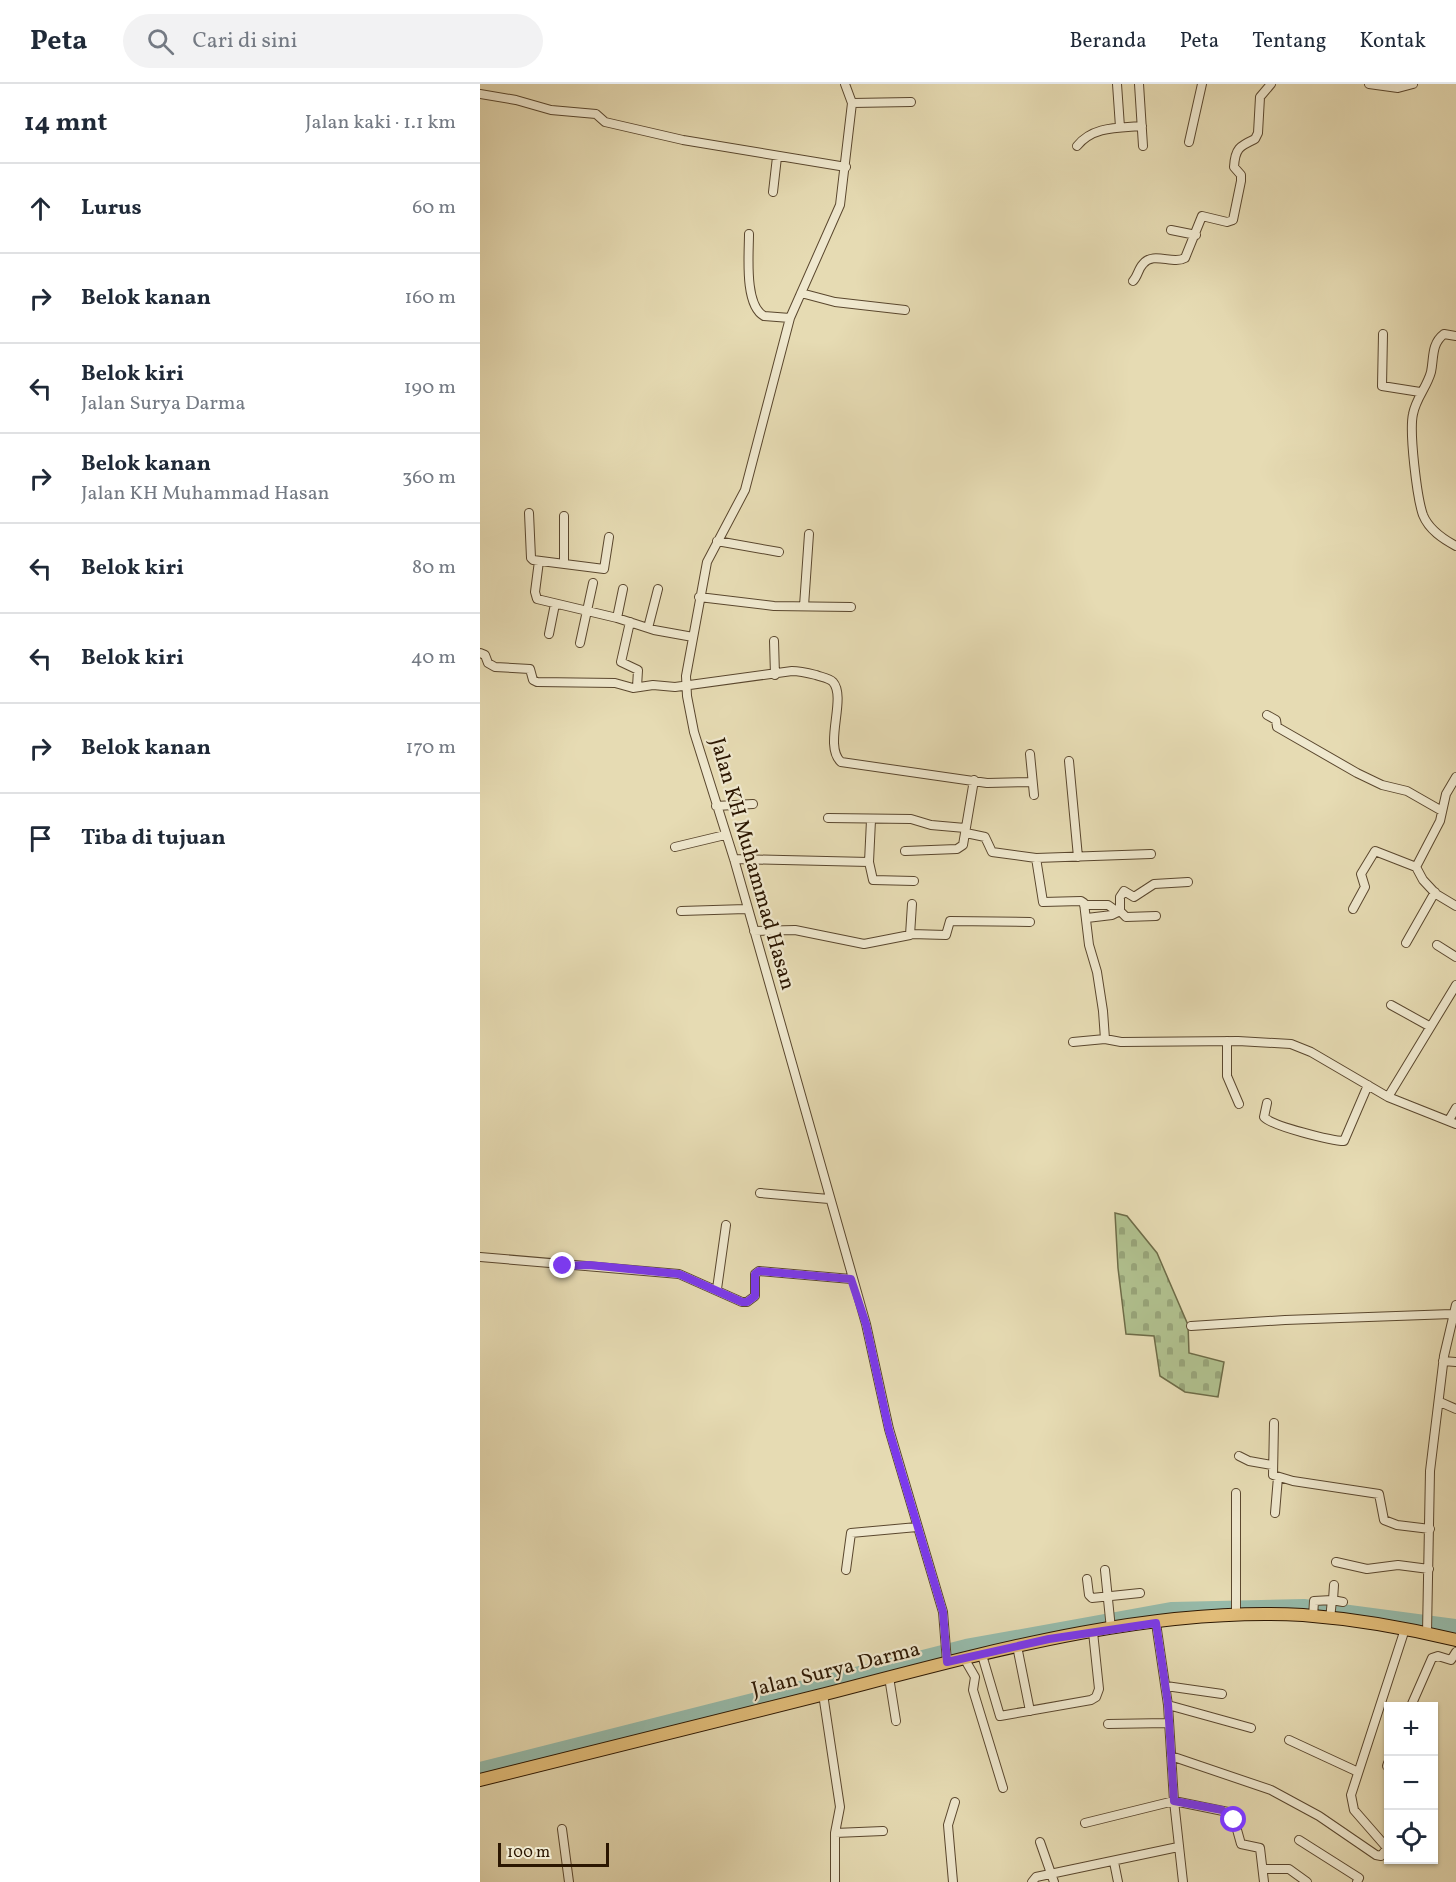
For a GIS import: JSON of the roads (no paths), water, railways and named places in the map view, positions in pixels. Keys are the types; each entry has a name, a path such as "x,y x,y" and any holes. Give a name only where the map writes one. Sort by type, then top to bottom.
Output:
{"main road":[{"name":"Jalan Surya Darma","path":"480,1780 890,1677 947,1659 982,1655 1093,1632 1110,1625 1156,1623 1236,1613 1313,1615 1405,1629 1427,1629 1456,1640"}],"street":[{"name":"Jalan KH Muhammad Hasan","path":"845,84 852,103 846,167 835,221 822,242 790,318 745,490 707,562 699,597 686,685 694,732 734,859 746,909 851,1279 866,1324 889,1430 943,1612 947,1659"},
{"path":"1117,84 1120,127"},
{"path":"1139,84 1143,146"},
{"path":"1189,142 1203,84"},
{"path":"1133,281 1143,263 1150,260 1183,260 1196,235 1202,216 1227,222 1233,220 1241,181 1241,175 1234,167 1236,150 1240,145 1255,139 1258,133 1260,97 1271,84"},
{"path":"1369,84 1402,88 1413,84"},
{"path":"480,94 516,100 551,111 596,114 605,122 683,140 846,167"},
{"path":"852,103 911,102"},
{"path":"1077,146 1083,139 1101,130 1142,126"},
{"path":"773,192 777,157"},
{"path":"1171,230 1196,235"},
{"path":"749,234 750,286 756,308 764,316 790,318"},
{"path":"801,293 835,302 905,310"},
{"path":"1383,334 1382,386 1420,392"},
{"path":"1456,336 1444,334 1438,339 1433,352 1430,375 1420,392 1412,423 1423,513 1439,536 1456,546"},
{"path":"529,513 531,558 539,561 604,569 609,537"},
{"path":"564,516 564,563"},
{"path":"804,606 809,534"},
{"path":"717,541 779,552"},
{"path":"539,561 536,597 648,628 693,637"},
{"path":"580,643 593,584"},
{"path":"617,618 623,589"},
{"path":"648,628 658,590"},
{"path":"699,597 774,606 850,608"},
{"path":"549,634 555,604"},
{"path":"630,622 621,663 638,670 637,687"},
{"path":"774,641 775,675"},
{"path":"480,653 485,655 488,663 495,667 530,669 533,680 537,682 615,683 637,687 686,685 796,671 827,678 834,683 836,688 836,753 841,762 974,780 1007,783 1032,782"},
{"path":"1267,716 1276,720 1277,727 1358,773 1382,785 1407,791 1442,811"},
{"path":"1030,754 1034,795"},
{"path":"1069,761 1078,857"},
{"path":"1416,867 1440,821 1446,794 1456,777"},
{"path":"905,851 957,849 963,845 974,780"},
{"path":"716,806 753,804"},
{"path":"828,818 906,819 985,837 992,852 1036,858 1151,854"},
{"path":"871,820 869,862 873,880 914,881"},
{"path":"675,847 725,835"},
{"path":"1353,909 1365,887 1361,874 1373,852 1416,867 1423,880 1435,892 1455,903"},
{"path":"1036,858 1044,902 1081,901 1084,905 1089,945 1103,1011 1105,1038"},
{"path":"734,859 869,862"},
{"path":"1119,912 1120,897 1124,891 1135,896 1154,884 1188,882"},
{"path":"1406,943 1435,892"},
{"path":"911,934 912,904"},
{"path":"1084,905 1108,905 1126,917 1156,916"},
{"path":"681,911 746,909"},
{"path":"1087,918 1119,912"},
{"path":"754,931 795,930 864,944 911,934 946,935 950,921 1030,922"},
{"path":"1437,945 1456,957"},
{"path":"1388,1096 1429,1026 1456,986"},
{"path":"1391,1005 1429,1026"},
{"path":"1073,1042 1105,1038 1121,1042 1275,1042 1300,1046 1388,1096 1453,1122 1456,1107"},
{"path":"1227,1041 1227,1076 1239,1104"},
{"path":"1267,1103 1264,1114 1269,1122 1290,1130 1344,1141 1368,1085"},
{"path":"760,1193 829,1199"},
{"path":"717,1289 726,1225"},
{"path":"480,1257 679,1274 747,1302 755,1296 755,1274 759,1271 851,1279"},
{"path":"1191,1326 1455,1308 1443,1361 1440,1402 1430,1471 1427,1629"},
{"path":"1443,1361 1456,1362"},
{"path":"1440,1402 1456,1409"},
{"path":"1274,1423 1273,1475 1341,1490 1379,1494 1384,1520 1397,1525 1430,1529"},
{"path":"1239,1456 1249,1461 1272,1465"},
{"path":"1275,1512 1278,1477"},
{"path":"1236,1493 1236,1613"},
{"path":"846,1570 851,1533 917,1527"},
{"path":"1336,1562 1367,1569 1398,1565 1429,1569"},
{"path":"1105,1570 1110,1625"},
{"path":"1087,1579 1090,1597 1140,1593"},
{"path":"1330,1616 1334,1585"},
{"path":"1313,1615 1313,1603 1317,1600 1343,1602"},
{"path":"1156,1623 1156,1639 1168,1704 1167,1723 1183,1882"},
{"path":"1384,1843 1352,1807 1351,1789 1405,1629"},
{"path":"982,1655 998,1714 1003,1717 1096,1697 1099,1689 1093,1632"},
{"path":"1017,1647 1030,1711"},
{"path":"1413,1702 1432,1658 1438,1656 1451,1660 1456,1652"},
{"path":"964,1658 975,1677 973,1690 1003,1788"},
{"path":"890,1677 896,1722"},
{"path":"1166,1686 1222,1694"},
{"path":"823,1694 840,1807 835,1833 835,1882"},
{"path":"1168,1704 1251,1728"},
{"path":"1108,1724 1167,1723"},
{"path":"1289,1740 1356,1772"},
{"path":"1171,1756 1271,1790 1319,1816 1376,1855 1381,1856 1384,1853"},
{"path":"1085,1823 1174,1801 1215,1808 1232,1815 1239,1843 1260,1848 1263,1882"},
{"path":"953,1882 948,1825 955,1802"},
{"path":"562,1829 569,1882"},
{"path":"835,1833 883,1832"},
{"path":"1299,1840 1360,1881"},
{"path":"1041,1842 1053,1878"},
{"path":"1032,1882 1036,1877 1053,1878 1178,1847"},
{"path":"1114,1862 1118,1882"},
{"path":"1263,1869 1289,1869 1307,1882"}],"waterway":[{"path":"480,1769 966,1646 1172,1609 1304,1606 1456,1626"}]}
